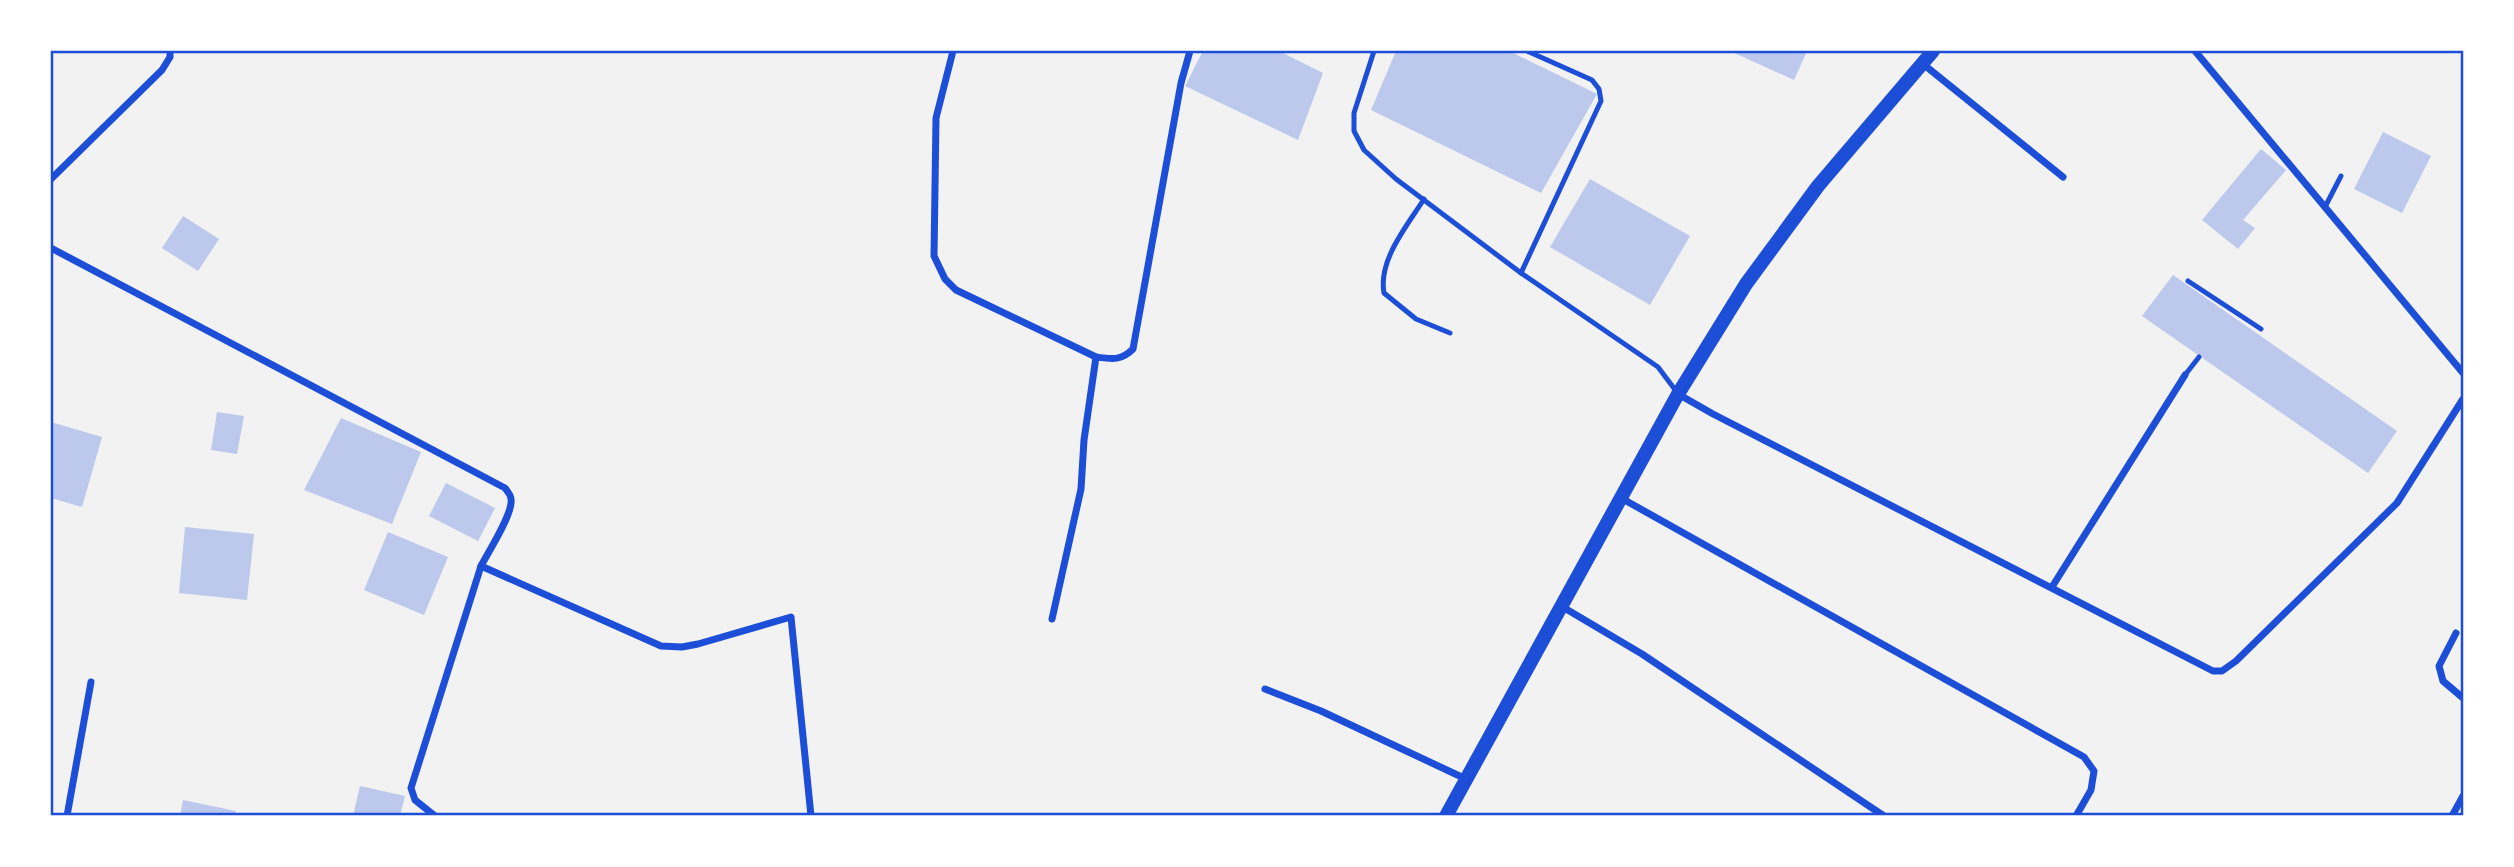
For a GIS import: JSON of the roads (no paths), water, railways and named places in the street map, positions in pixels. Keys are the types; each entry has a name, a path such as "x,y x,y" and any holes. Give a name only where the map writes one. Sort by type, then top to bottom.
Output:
{"main road":[{"path":"1446,816 1678,394 1746,284 1818,186 1933,51"}],"street":[{"path":"51,178 162,70 170,57 170,51"},
{"path":"953,51 936,118 934,256 945,279 956,290 1096,357 1116,359 1126,356 1133,349 1181,83 1190,51"},
{"path":"2195,51 2463,373"},
{"path":"1923,63 2063,177"},
{"path":"51,248 505,488 510,494 512,502 509,512 481,566 411,788 415,800 435,816"},
{"path":"1052,620 1081,489 1084,440 1096,357"},
{"path":"2052,587 2185,375"},
{"path":"1678,394 2213,671 2222,671 2236,661 2397,503 2463,399"},
{"path":"1621,498 2084,757 2094,771 2091,790 2076,816"},
{"path":"481,566 661,646 682,648 790,617 811,816"},
{"path":"1561,606 1642,653 1884,816"},
{"path":"2456,633 2439,666 2443,681 2463,698"},
{"path":"67,816 91,682"},
{"path":"1265,689 1321,711 1467,779"},
{"path":"2452,816 2463,796"}],"lane":[{"path":"1374,51 1354,113 1354,131 1364,150 1396,179 1521,273 1658,368 1678,394"},
{"path":"1521,273 1601,101 1599,89 1592,79 1527,51"},
{"path":"2325,207 2341,176"},
{"path":"1424,199 1384,268 1384,293 1416,319 1450,333"},
{"path":"2188,281 2231,312 2261,329"},
{"path":"2185,375 2199,357"}]}
